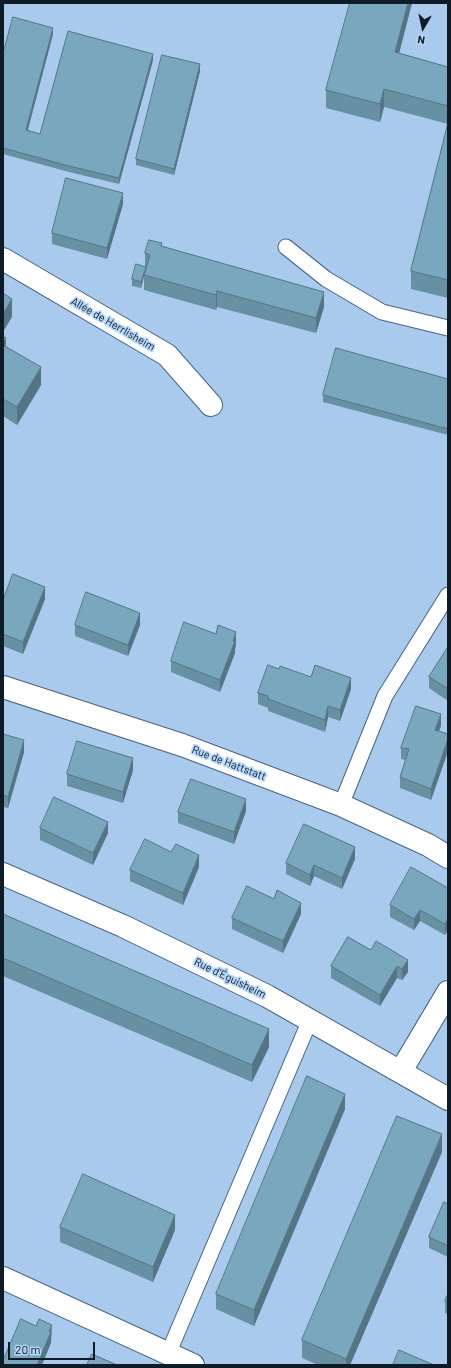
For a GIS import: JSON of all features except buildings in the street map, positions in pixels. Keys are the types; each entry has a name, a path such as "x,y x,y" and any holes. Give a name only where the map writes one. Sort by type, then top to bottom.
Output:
{"street":[{"name":"Allée de Herrlisheim","path":"3,259 167,355 211,405"},
{"name":"Rue de Hattstatt","path":"3,686 182,745 341,805 428,845 448,857"},
{"name":"Rue d'Éguisheim","path":"3,874 130,929 267,996 448,1099"},
{"path":"401,1071 448,992"},
{"path":"3,1278 193,1365"}],"lane":[{"path":"286,247 326,279 382,312 448,328"},
{"path":"341,805 385,696 448,596"},
{"path":"168,1354 310,1020"}]}
